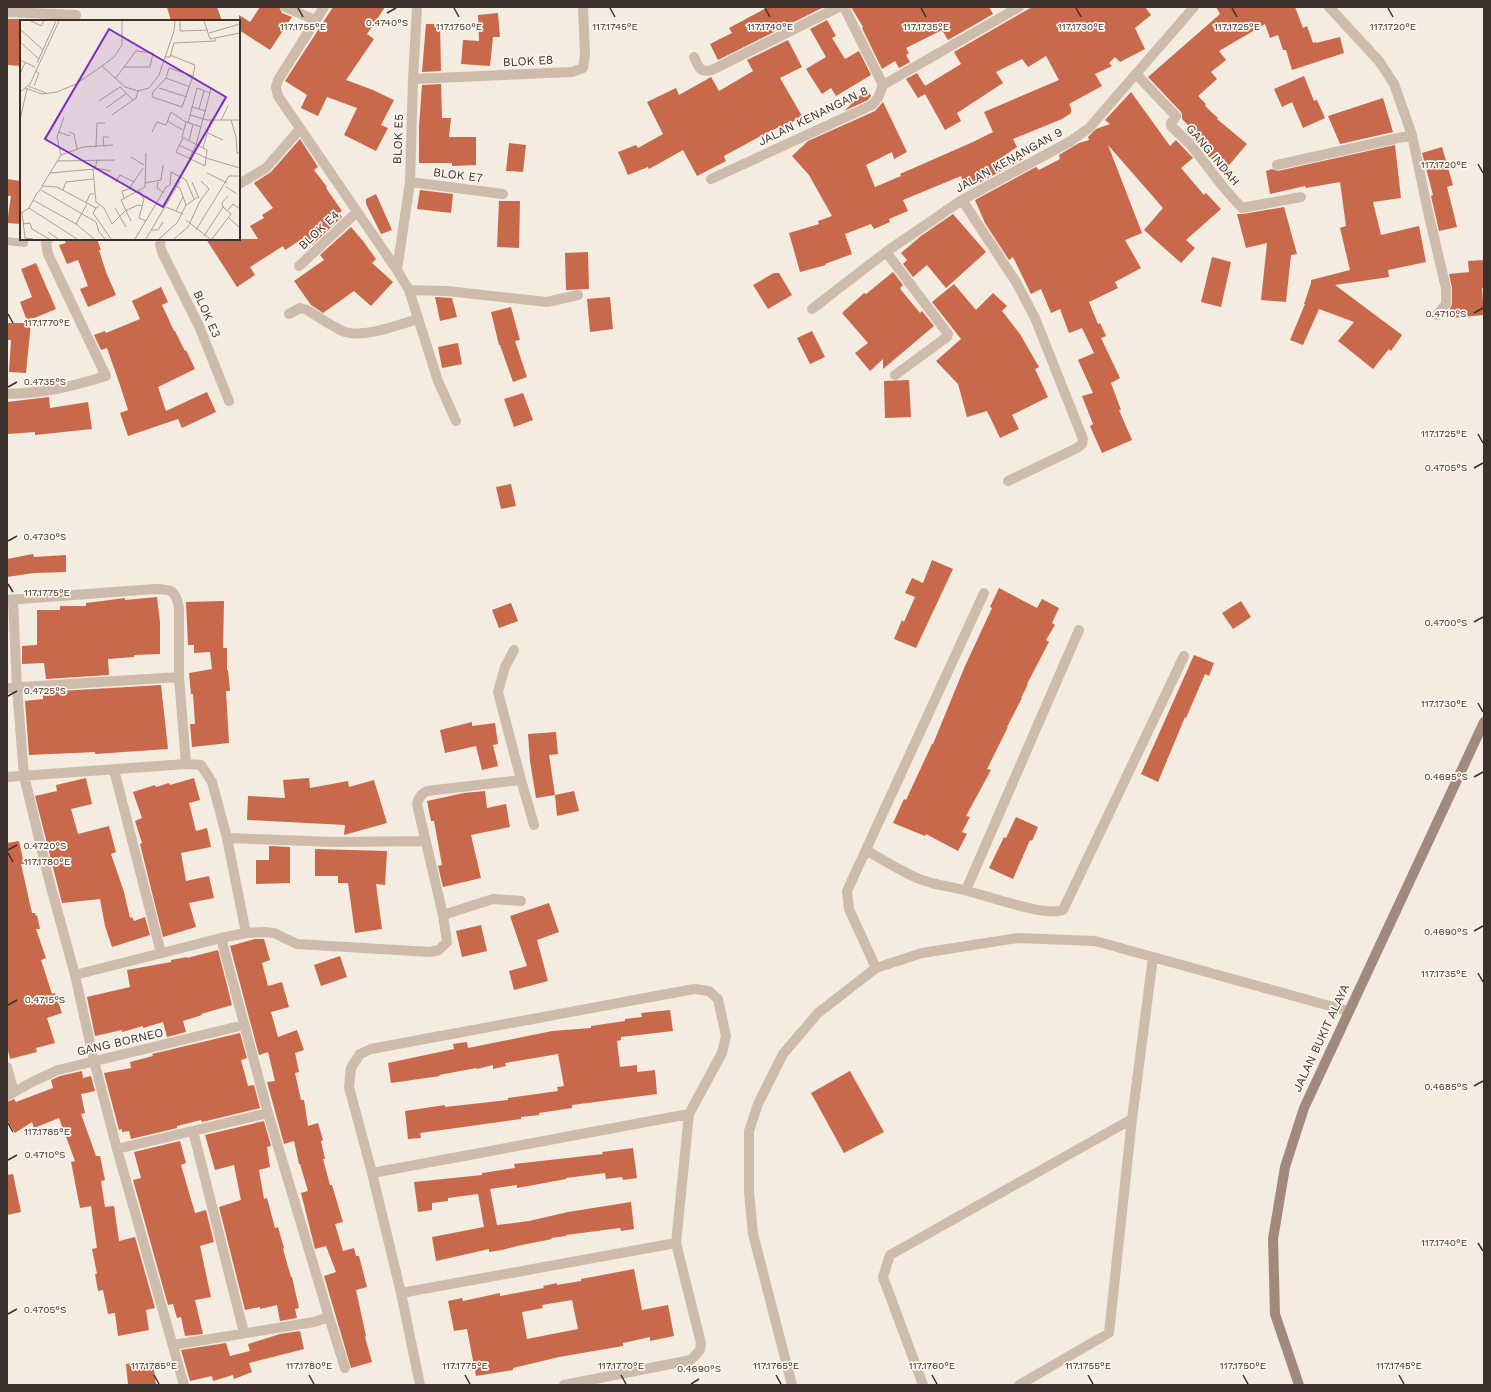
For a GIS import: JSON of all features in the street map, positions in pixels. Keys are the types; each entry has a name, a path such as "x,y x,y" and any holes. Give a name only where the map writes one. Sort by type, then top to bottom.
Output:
{"street":[{"path":"285,7 315,20"},
{"path":"324,7 278,80 276,87 278,96 358,212 409,290 438,381 456,421"},
{"name":"BLOK E5","path":"397,270 410,182 417,7"},
{"name":"BLOK E8","path":"413,79 572,72 583,68 585,55 583,7"},
{"path":"694,57 700,69 705,72 712,70 839,7"},
{"path":"844,7 882,85"},
{"name":"JALAN KENANGAN 8","path":"711,178 872,104 878,98 882,85 1019,7"},
{"name":"JALAN KENANGAN 9","path":"812,309 886,252 962,200 1071,141 1089,128 1194,7"},
{"path":"1329,7 1380,61 1394,84 1412,135 1446,288 1446,304 1437,315"},
{"path":"7,12 76,14"},
{"name":"GANG INDAH","path":"1136,74 1176,116 1171,123 1171,126 1190,144 1224,188 1242,208 1301,197"},
{"path":"240,183 266,168 300,129"},
{"path":"1277,165 1412,135"},
{"name":"BLOK E7","path":"410,182 503,194"},
{"path":"962,200 1016,282 1035,318 1083,438 1082,444 1077,448 1008,481"},
{"name":"BLOK E4","path":"299,266 358,212"},
{"path":"7,394 62,389 106,376 48,254 46,242 47,240"},
{"name":"BLOK E3","path":"161,240 160,245 162,252 199,326 229,402"},
{"path":"886,252 948,334 947,337 895,375"},
{"path":"409,290 447,291 547,302 578,296"},
{"path":"289,314 300,308 307,310 344,331 356,334 384,329 418,319"},
{"path":"184,1385 94,1062 75,975 49,880 24,776 12,688 10,600 154,589 165,589 173,592 177,597 179,608 180,678 186,764"},
{"path":"876,968 848,909 847,891 852,877 866,850 984,593"},
{"path":"966,890 1079,630"},
{"path":"514,650 505,667 498,692 534,825"},
{"path":"866,850 895,868 934,885 966,890 1011,903 1051,912 1063,910 1184,656"},
{"path":"12,688 180,678"},
{"name":"JALAN BUKIT ALAYA","path":"1299,1385 1275,1314 1273,1239 1285,1166 1304,1108 1484,722"},
{"path":"7,777 186,764 201,765 207,772 212,782 227,838 246,933"},
{"path":"114,770 161,953"},
{"path":"75,975 246,933 274,933 297,944 430,952 439,950 447,942 443,914 425,841 418,800 423,793 427,791 521,780"},
{"path":"227,838 334,842 425,841"},
{"path":"443,914 493,899 521,901"},
{"path":"221,938 268,1113 345,1368"},
{"path":"792,1385 753,1234 749,1192 749,1131 758,1104 783,1054 818,1013 876,968 922,953 1018,938 1095,942 1348,1011"},
{"path":"1019,1385 1109,1333 1132,1119 1153,957"},
{"path":"420,1385 401,1293 372,1173 349,1087 351,1068 360,1054 371,1049 694,989 709,991 718,999 726,1036 722,1053 689,1114 676,1243 701,1343 700,1350 691,1360 564,1385"},
{"name":"GANG BORNEO","path":"10,1094 58,1070 244,1026"},
{"path":"7,1067 10,1094"},
{"path":"117,1149 268,1113"},
{"path":"372,1173 689,1114"},
{"path":"923,1385 883,1277 890,1255 1132,1119"},
{"path":"193,1131 244,1333"},
{"path":"401,1293 676,1243"},
{"path":"173,1345 314,1322 329,1317"}],"lane":[{"path":"7,241 24,242"}],"building":[{"path":"167,7 217,7 222,20 171,20"},
{"path":"260,7 279,7 282,13 292,17 270,50 240,31 239,15 250,22"},
{"path":"333,7 385,7 367,34 374,39 346,80 394,100 381,125 388,128 376,151 344,135 357,108 327,97 318,116 301,108 307,95 285,81"},
{"path":"768,7 824,7 718,60 710,44 732,33 729,28"},
{"path":"851,7 989,7 993,14 948,40 942,30 906,48 909,53 906,55 910,62 899,68 895,61 882,69 862,28 863,27"},
{"path":"1032,7 1145,7 1151,15 1135,28 1145,49 1120,62 1115,57 1109,63 1112,66 1095,74 1102,86 1069,104 1071,113 1062,119 1013,139 1017,147 998,160 1001,166 1022,158 1023,159 970,188 968,184 965,185 961,176 903,200 908,211 889,219 890,222 874,229 871,224 845,234 852,254 825,264 826,265 800,272 789,233 819,224 818,221 832,216 809,175 792,156 808,141 875,111 883,102 907,152 894,159 892,152 866,165 875,187 901,176 900,174 993,132 984,112 1059,80 1046,56 1028,67 1022,59 996,72 1003,83 957,113 961,121 945,130 925,94 918,98 906,79 917,73 925,86 961,64 954,52"},
{"path":"1216,7 1295,7 1303,28 1307,26 1313,43 1340,37 1344,53 1292,70 1286,50 1283,50 1278,35 1270,38 1265,24 1219,51 1226,60 1211,72 1217,79 1198,96 1206,104 1205,106 1218,118 1217,119 1247,144 1224,171 1209,157 1185,130 1189,126 1182,119 1181,112 1148,77 1220,14"},
{"path":"498,13 500,37 493,37 490,66 461,64 463,40 479,41 478,15"},
{"path":"7,19 21,19 20,66 7,65"},
{"path":"827,20 836,36 832,38 845,59 859,51 871,75 836,96 831,88 822,94 806,69 826,57 810,29"},
{"path":"426,24 440,24 441,71 422,72"},
{"path":"788,40 802,67 780,78 802,116 781,129 779,127 724,156 726,161 697,176 683,150 649,169 648,167 628,175 618,152 636,145 638,148 663,134 647,102 676,88 679,95 711,77 719,91 753,71 747,60"},
{"path":"1304,76 1314,101 1317,100 1325,118 1303,128 1292,102 1282,107 1274,89"},
{"path":"441,84 442,118 451,118 449,137 476,137 476,165 452,166 452,163 419,163 419,127 422,85"},
{"path":"867,89 871,96 868,100 844,111"},
{"path":"1131,92 1170,146 1176,140 1193,158 1181,168 1204,195 1206,193 1221,209 1186,240 1195,248 1181,263 1144,230 1163,208 1108,145 1142,233 1125,240 1141,268 1115,282 1118,288 1089,302 1098,324 1100,323 1106,336 1101,338 1120,378 1111,383 1121,410 1119,410 1132,440 1102,453 1090,426 1093,424 1082,396 1093,393 1078,360 1094,353 1082,328 1069,333 1060,309 1051,313 1041,289 1031,294 1013,257 1009,260 985,223 975,200 1036,167 1039,170 1060,159 1059,155 1079,143 1089,140 1088,137 1096,129 1110,124 1105,120"},
{"path":"1383,98 1393,132 1340,144 1328,116"},
{"path":"300,139 318,167 314,170 342,211 339,213 342,217 312,245 305,237 285,250 283,246 250,267 255,275 237,287 207,240 258,239 250,226 264,218 262,215 273,208 254,183 271,172"},
{"path":"509,143 526,145 523,172 506,171"},
{"path":"1395,145 1401,198 1373,202 1381,235 1419,226 1426,262 1388,270 1389,277 1335,285 1402,335 1391,351 1389,349 1373,369 1338,341 1354,322 1319,309 1303,345 1290,340 1305,304 1311,280 1350,270 1340,228 1346,226 1340,182 1306,188 1305,186 1270,194 1266,171 1272,169 1278,171"},
{"path":"1442,147 1453,185 1447,187 1457,227 1439,231 1431,196 1433,195 1422,153"},
{"path":"7,179 20,181 20,224 7,223 11,196 7,196"},
{"path":"420,190 453,194 451,213 417,209"},
{"path":"376,194 392,230 381,234 366,204 366,199"},
{"path":"499,201 520,201 519,248 497,247"},
{"path":"1284,207 1297,254 1291,255 1286,302 1261,300 1267,243 1246,248 1237,214"},
{"path":"953,214 986,252 946,288 927,265 913,277 903,264 907,260 901,253 921,236"},
{"path":"351,227 376,259 372,263 393,282 371,306 354,291 323,313 311,305 294,281 324,260 320,255"},
{"path":"64,240 97,240 106,272 116,295 88,307 80,289 88,286 78,260 67,264 59,245 66,243"},
{"path":"588,252 589,289 566,290 565,253"},
{"path":"1212,257 1231,262 1221,307 1201,302"},
{"path":"1484,260 1484,288 1482,288 1484,315 1451,318 1450,309 1452,304 1452,288 1449,274 1469,272 1468,261"},
{"path":"36,263 56,309 27,321 20,302 32,297 21,269"},
{"path":"893,272 903,285 900,288 901,290 920,313 922,311 934,326 883,369 883,359 870,371 855,353 868,343 842,313 864,293 866,294"},
{"path":"774,273 779,273 792,295 768,309 753,285"},
{"path":"954,284 976,310 993,293 1007,306 1002,311 1020,334 1039,367 1035,369 1048,397 1012,415 1019,429 1000,438 987,411 967,417 958,384 936,361 961,339 932,302"},
{"path":"161,287 168,302 162,305 174,331 185,351 186,350 195,369 158,387 166,411 207,392 216,412 182,428 178,419 128,436 120,413 128,410 120,385 107,348 101,350 94,335 105,331 106,333 140,319 132,301"},
{"path":"435,297 452,298 457,317 440,321"},
{"path":"610,297 613,329 590,332 587,299"},
{"path":"511,307 520,340 515,341 527,377 513,382 499,345 491,312"},
{"path":"7,323 31,323 26,373 9,372 11,340 7,340"},
{"path":"812,331 825,357 810,364 797,338"},
{"path":"458,343 462,364 442,368 438,347"},
{"path":"909,380 911,417 885,418 884,381"},
{"path":"523,393 533,420 514,427 504,399"},
{"path":"49,397 50,408 88,402 92,429 35,435 35,432 7,434 7,402"},
{"path":"511,484 516,506 501,509 496,487"},
{"path":"33,554 34,557 66,555 66,572 34,573 7,577 7,559"},
{"path":"932,560 953,569 916,648 894,639 902,620 904,622 915,597 905,593 912,578 923,583"},
{"path":"999,588 1037,608 1042,599 1059,608 1052,623 1055,625 1046,640 1049,642 1027,684 1022,698 987,769 991,770 966,816 970,817 962,832 967,834 958,851 926,834 925,836 893,823 904,799 906,800 933,744 965,666 992,608 990,607"},
{"path":"157,597 160,622 160,654 134,655 134,657 108,659 109,675 46,679 44,663 22,664 22,646 37,645 37,610 60,610 60,606 86,606 86,603 125,598 125,600"},
{"path":"224,601 223,648 227,648 227,670 230,691 226,691 229,743 192,747 190,724 195,724 193,694 191,694 189,673 212,669 210,652 194,653 194,645 188,645 186,602"},
{"path":"1241,601 1251,617 1233,629 1222,613"},
{"path":"511,603 518,621 499,628 492,610"},
{"path":"1194,655 1214,663 1209,676 1205,674 1158,782 1141,774"},
{"path":"161,685 168,749 95,754 95,752 29,755 25,701 43,699 43,692"},
{"path":"472,722 472,726 495,723 498,744 493,745 498,766 482,770 476,746 445,753 440,730"},
{"path":"556,732 558,754 549,755 555,795 536,798 530,761 528,734"},
{"path":"86,778 92,804 71,809 78,834 109,826 116,852 111,854 124,892 130,918 132,917 134,921 145,917 150,935 112,947 105,926 100,899 62,903 35,796 57,791 56,785"},
{"path":"194,778 200,800 189,803 196,831 207,828 211,847 181,853 186,881 209,876 214,898 189,903 196,927 163,937 140,844 142,843 135,821 142,818 133,792 155,785 156,787 169,783 170,785"},
{"path":"309,778 310,788 348,781 349,787 374,780 387,823 344,835 345,825 247,820 248,796 285,798 283,780"},
{"path":"485,791 487,808 506,804 510,827 471,835 481,878 443,887 438,866 442,865 434,821 431,821 427,801 464,793"},
{"path":"574,791 579,811 557,816 555,795"},
{"path":"1016,817 1038,827 1032,841 1030,840 1013,879 989,868 1004,837 1006,838"},
{"path":"19,841 24,864 21,864 32,913 35,913 36,916 37,915 40,929 36,929 46,958 41,960 52,994 55,993 62,1013 47,1018 55,1043 36,1048 37,1052 10,1059 7,1046 7,843"},
{"path":"269,846 290,847 290,883 256,884 256,860 269,860"},
{"path":"315,849 387,851 385,885 376,884 382,929 355,933 348,883 338,883 338,876 315,876"},
{"path":"549,903 559,932 537,940 548,981 514,990 509,971 527,966 510,916"},
{"path":"481,925 487,951 462,957 456,931"},
{"path":"255,939 264,939 270,960 262,963 268,986 282,982 289,1007 271,1012 278,1037 297,1030 304,1050 295,1053 299,1072 295,1073 301,1100 304,1100 308,1126 318,1123 323,1140 321,1141 325,1159 323,1159 343,1222 335,1224 343,1251 354,1248 356,1256 359,1256 367,1287 356,1290 365,1337 372,1362 351,1368 324,1276 336,1272 326,1246 315,1249 301,1193 308,1191 299,1164 294,1141 284,1144 267,1082 275,1081 268,1052 259,1055 230,946"},
{"path":"218,950 232,1005 183,1021 186,1032 167,1037 163,1022 143,1028 143,1026 122,1032 122,1030 95,1036 87,997 130,987 127,970 171,962 171,960 187,958"},
{"path":"340,956 347,977 321,986 314,965"},
{"path":"670,1010 673,1031 621,1037 621,1040 617,1041 620,1067 637,1065 637,1072 655,1070 657,1094 572,1105 572,1108 539,1113 539,1115 521,1117 521,1119 420,1133 421,1138 408,1139 405,1111 445,1105 445,1107 508,1100 508,1098 558,1091 557,1087 564,1086 558,1054 505,1063 506,1066 493,1069 493,1065 439,1075 440,1076 391,1083 388,1063 454,1049 453,1044 467,1042 468,1048 552,1031 591,1028 591,1026 642,1017 641,1013"},
{"path":"240,1033 247,1058 241,1060 248,1086 254,1085 260,1108 202,1122 201,1120 177,1126 177,1128 131,1139 129,1131 122,1132 122,1129 119,1130 104,1073 131,1068 130,1062 153,1056 152,1054"},
{"path":"82,1071 83,1078 91,1076 95,1091 81,1094 85,1113 81,1114 96,1156 100,1156 105,1180 101,1181 105,1207 114,1206 119,1241 135,1237 155,1308 146,1310 149,1330 118,1336 115,1313 108,1314 103,1290 98,1291 95,1274 97,1274 92,1249 97,1248 91,1206 80,1208 71,1162 75,1161 59,1118 34,1128 32,1122 15,1133 7,1120 7,1102 14,1099 16,1102 53,1088 51,1080 60,1076"},
{"path":"850,1071 884,1132 844,1153 811,1093"},
{"path":"264,1121 271,1146 267,1147 270,1167 259,1170 264,1199 267,1198 275,1228 278,1227 299,1308 295,1309 297,1318 280,1321 277,1305 260,1309 260,1307 245,1310 219,1207 241,1200 234,1165 215,1170 205,1135"},
{"path":"180,1141 186,1163 181,1165 195,1213 206,1210 214,1242 200,1246 211,1297 195,1300 203,1334 185,1336 181,1317 177,1318 173,1304 168,1305 133,1180 141,1178 134,1152"},
{"path":"633,1148 637,1178 623,1180 622,1177 606,1179 605,1173 566,1178 517,1188 517,1185 490,1189 497,1225 529,1221 568,1212 631,1202 634,1229 621,1231 620,1228 566,1235 502,1250 489,1252 489,1249 436,1261 432,1237 484,1227 478,1194 448,1198 448,1201 432,1203 432,1210 418,1212 414,1182 482,1175 482,1173 515,1168 514,1164 603,1154 602,1152"},
{"path":"13,1174 21,1212 7,1215 7,1175"},
{"path":"634,1269 642,1310 668,1305 674,1336 650,1341 650,1337 623,1343 623,1346 559,1357 513,1368 513,1370 476,1376 467,1329 454,1331 448,1301 462,1298 463,1301 500,1293 500,1296 544,1288 543,1286 557,1283 557,1285 581,1281 581,1279","holes":["572,1300 578,1329 527,1339 522,1312 543,1308 542,1305"]},
{"path":"300,1331 304,1349 249,1363 252,1372 234,1379 233,1375 213,1381 212,1376 190,1381 181,1350 226,1343 230,1356 250,1351 248,1344 280,1334"},
{"path":"153,1361 156,1385 128,1385 126,1364"}]}
